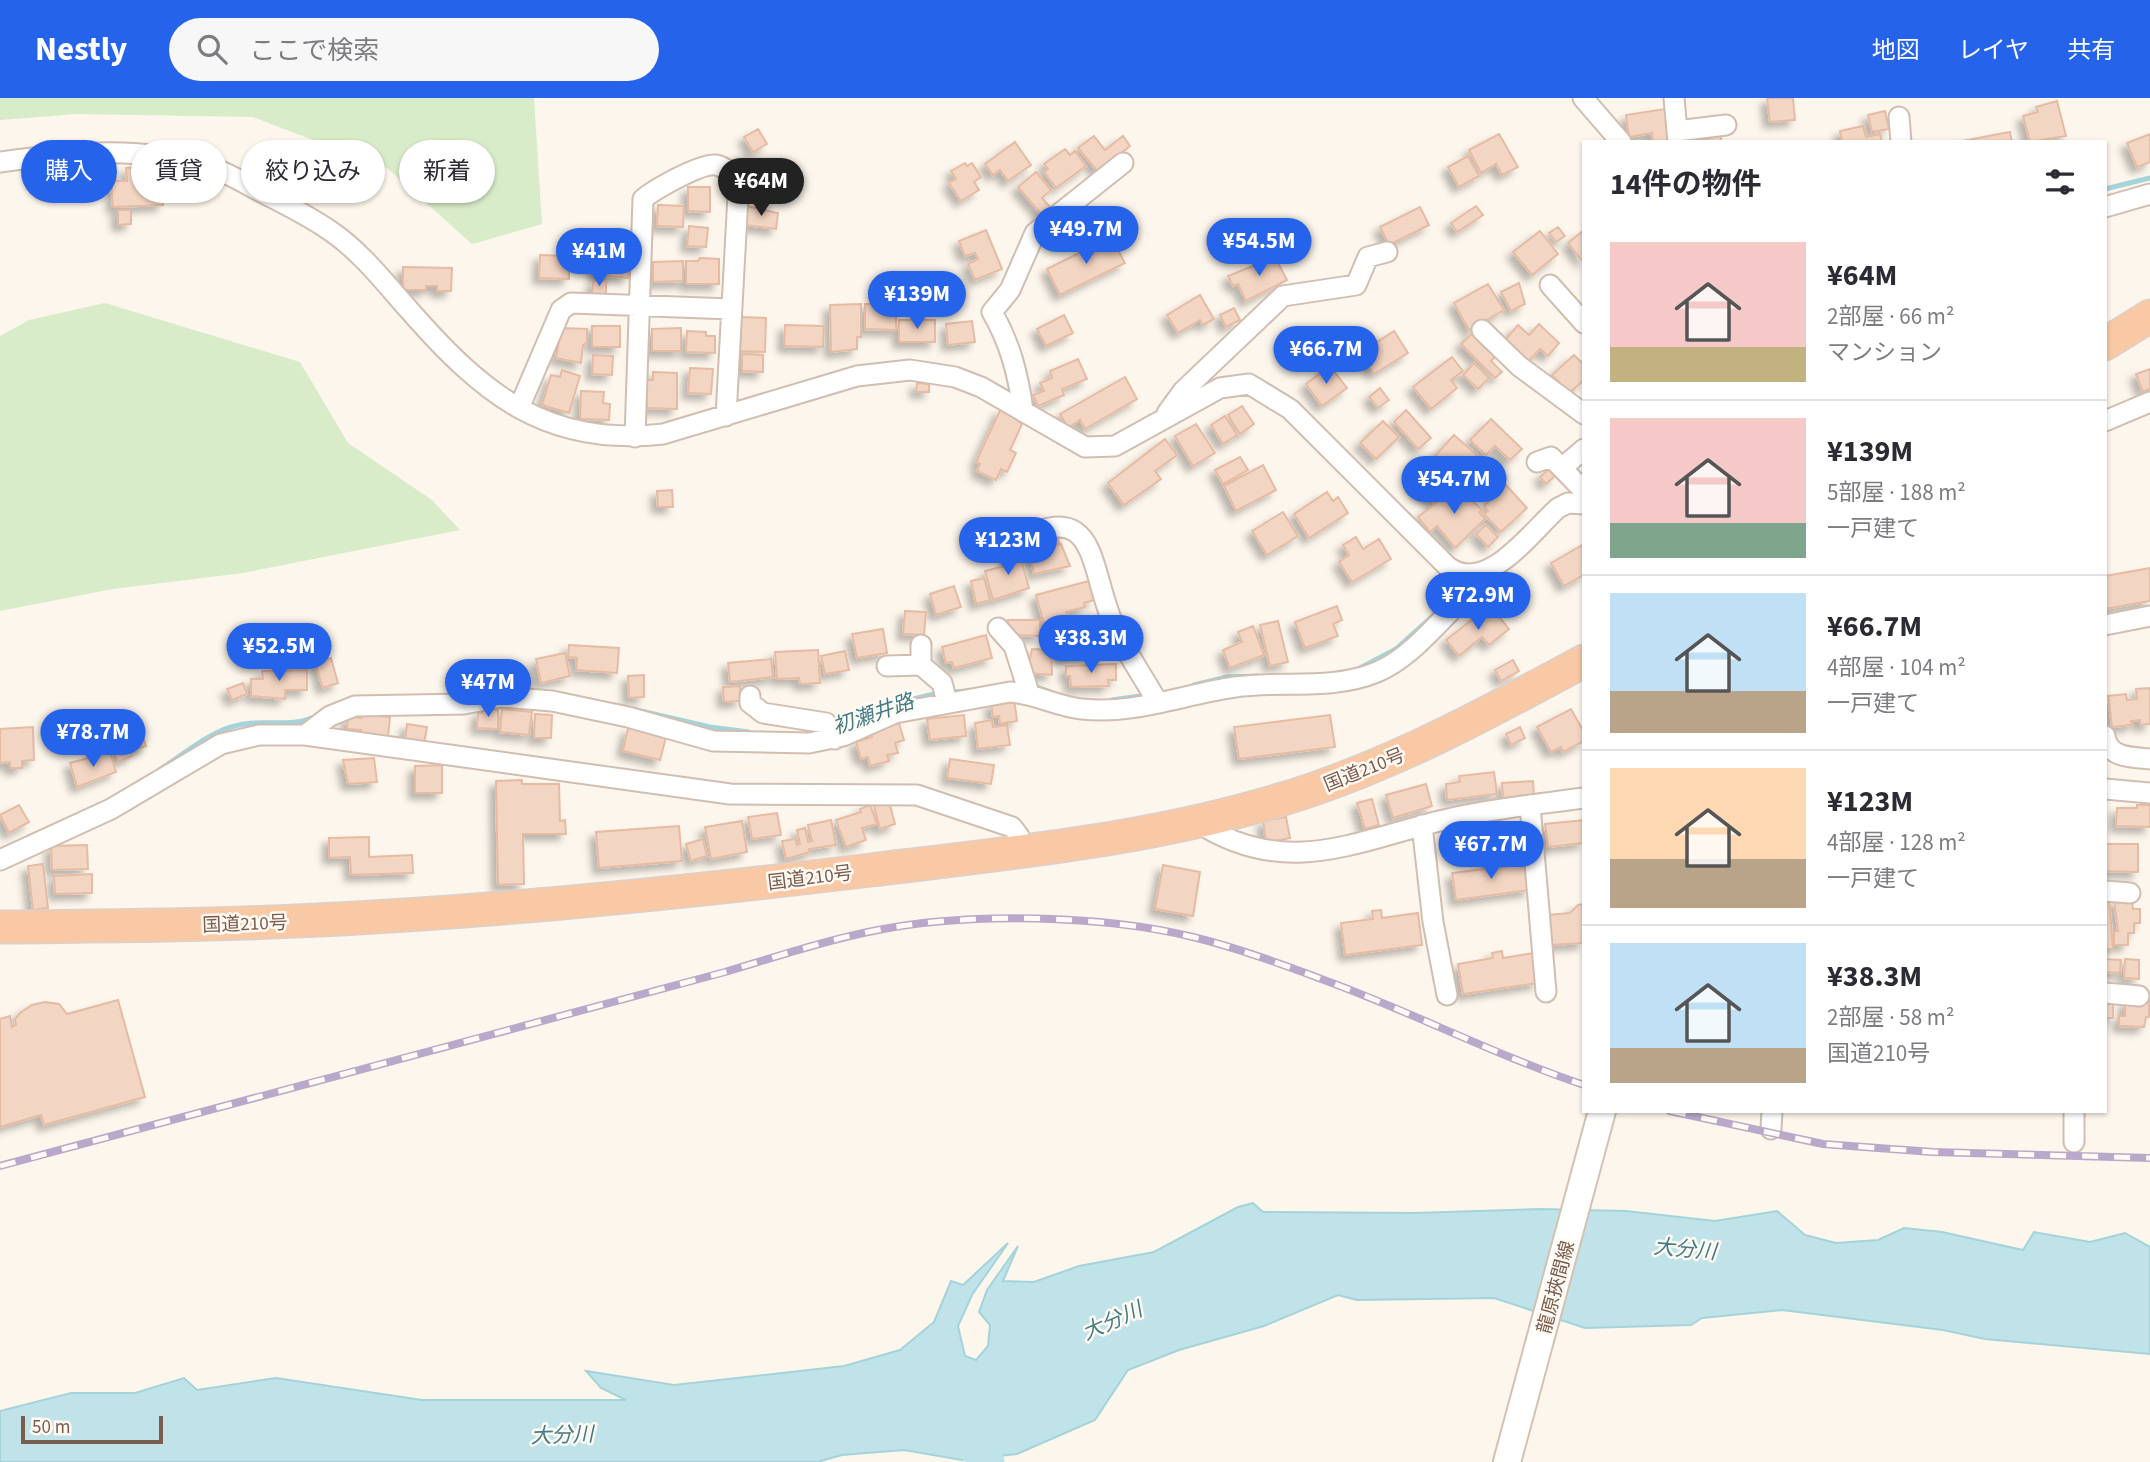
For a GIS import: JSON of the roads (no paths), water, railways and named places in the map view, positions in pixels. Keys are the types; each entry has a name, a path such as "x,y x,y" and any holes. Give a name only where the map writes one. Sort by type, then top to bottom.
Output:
{"highway":[{"path":"2107,343 2150,316"},
{"name":"国道210号","path":"0,926 246,923 387,915 705,889 1020,852 1197,822 1309,790 1373,767 1446,734 1582,662"}],"main road":[{"name":"龍原挾間線","path":"1507,1462 1601,1113"}],"street":[{"path":"1583,98 1619,140"},
{"path":"1674,98 1677,136 1726,125"},
{"path":"1899,117 1901,140"},
{"path":"0,162 95,152 130,152 169,157 217,170 332,232 364,259 436,341 494,394 549,424 595,436 635,437 663,434 839,380 891,371 955,377 992,392 1093,449 1115,446 1164,417 1230,384 1249,384 1258,387 1300,418 1447,566 1460,575 1473,576 1500,561 1558,508 1582,498 1563,467 1551,457 1537,462"},
{"path":"1023,410 1018,374 1004,333 992,312 1010,290 1035,233 1123,163"},
{"path":"635,437 643,199 706,166 717,165 736,176 726,416"},
{"path":"2107,206 2150,194"},
{"path":"1164,417 1183,391 1283,296 1356,285 1368,257 1387,252"},
{"path":"1550,285 1582,321"},
{"path":"519,408 561,310 571,303 731,309"},
{"path":"1482,330 1519,366 1582,413"},
{"path":"2107,420 2150,402"},
{"path":"1563,467 1582,451"},
{"path":"1005,548 1032,531 1051,527 1065,528 1083,537 1093,554 1115,628 1157,703"},
{"path":"305,735 330,716 355,706 464,704 502,697 552,701 722,742 787,744 835,739 883,717 947,702 1010,692 1029,693 1083,709 1157,703 1237,687 1332,683 1379,671 1404,654 1466,596 1472,587 1473,576"},
{"path":"2107,625 2150,616"},
{"path":"998,628 1014,646 1029,693"},
{"path":"887,666 921,655 942,683 947,702"},
{"path":"750,696 750,704 763,713 826,723 835,739"},
{"path":"0,860 111,809 222,744 259,735 305,735 730,794 918,794 1012,827 1018,836 1020,852"},
{"path":"2107,746 2115,753 2150,759"},
{"path":"2107,789 2150,793"},
{"path":"1197,822 1233,842 1288,852 1330,851 1422,825 1582,798"},
{"path":"1530,805 1546,992"},
{"path":"1422,825 1433,922 1447,995"},
{"path":"2107,891 2130,893"},
{"path":"2107,993 2139,996"},
{"path":"2074,1113 2074,1142"}],"water":[{"name":"大分川","path":"1253,1203 1263,1212 1414,1213 1543,1209 1626,1211 1715,1221 1777,1211 1805,1235 1836,1243 1878,1240 1904,1228 1942,1232 2023,1250 2034,1232 2090,1242 2125,1233 2150,1247 2150,1354 1985,1339 1943,1330 1782,1310 1702,1318 1691,1325 1585,1328 1494,1298 1357,1300 1338,1295 1264,1326 1179,1350 1128,1370 1095,1420 1017,1454 962,1460 904,1450 842,1455 817,1462 0,1462 0,1411 71,1393 135,1393 184,1378 197,1390 276,1378 422,1400 626,1400 601,1388 586,1371 674,1385 844,1366 900,1350 934,1322 951,1281 963,1285 1008,1243 972,1295 958,1326 965,1356 976,1360 988,1346 990,1325 979,1312 987,1290 1018,1246 1003,1281 1034,1282 1079,1266 1154,1252 1238,1207"}],"waterway":[{"name":"初瀬井路","path":"2107,189 2150,178"},
{"name":"初瀬井路","path":"1360,668 1396,649 1437,612"},
{"name":"初瀬井路","path":"1194,685 1227,677 1257,676"},
{"name":"初瀬井路","path":"1031,685 1051,692"},
{"name":"初瀬井路","path":"477,692 498,689"},
{"name":"初瀬井路","path":"508,689 540,691"},
{"name":"初瀬井路","path":"893,704 938,693 966,691"},
{"name":"初瀬井路","path":"1112,700 1147,695"},
{"name":"初瀬井路","path":"615,705 710,727 749,732"},
{"name":"初瀬井路","path":"159,770 208,737 229,728 248,723 296,722 314,717"},
{"path":"953,1426 988,1462"}],"railway":[{"path":"0,1166 839,939 878,930 953,920 1078,920 1157,930 1210,941 1357,992 1582,1084"},
{"path":"1679,1113 1823,1144 1933,1152 2150,1158"}]}
